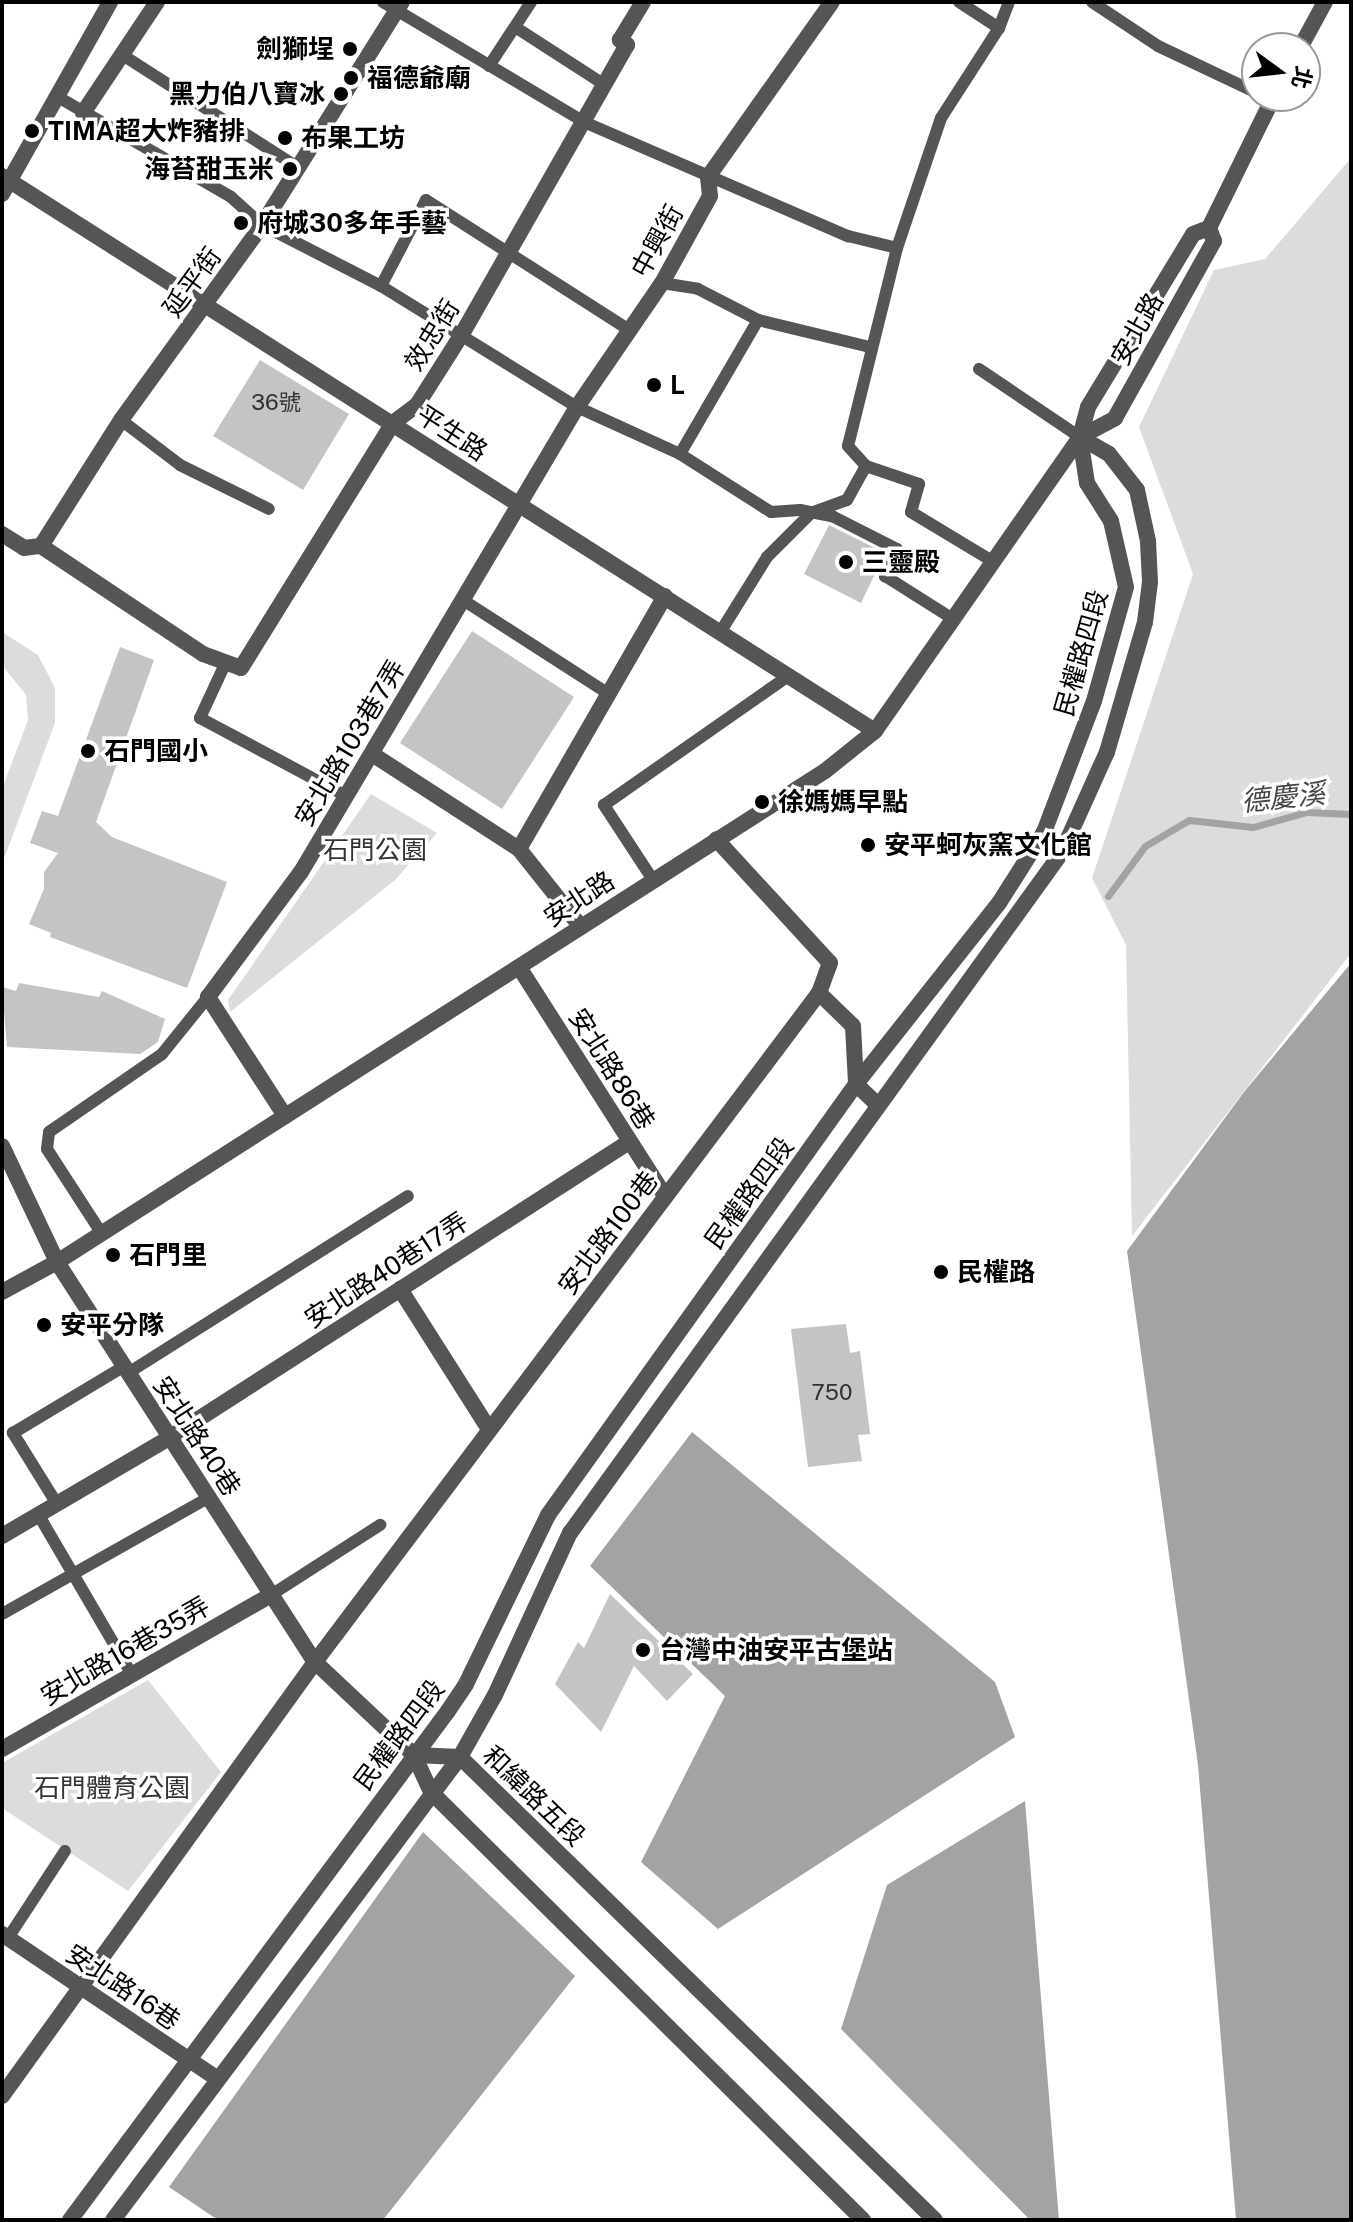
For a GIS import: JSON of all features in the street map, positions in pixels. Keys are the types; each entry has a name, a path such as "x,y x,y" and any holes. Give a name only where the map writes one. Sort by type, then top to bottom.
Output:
{"street":[{"path":"4,183 58,97 110,2"},
{"path":"83,113 157,2"},
{"name":"效忠街","path":"226,662 241,668 393,423 417,405 462,334 627,45 620,40 643,2"},
{"name":"中興街","path":"520,505 577,407 662,283 710,196 708,177 832,2"},
{"path":"1307,32 1320,4"},
{"name":"延平街","path":"41,546 121,420 262,225 394,5"},
{"name":"安北路","path":"1080,437 1115,418 1214,241 1209,228 1260,112"},
{"name":"平生路","path":"4,183 206,304 875,731"},
{"name":"安北路","path":"2,1292 102,1234 825,771 875,731 1080,437 1088,407 1193,234 1209,228"},
{"name":"民權路四段","path":"70,2220 466,1684 548,1515 856,1084 1021,870 1044,832 1094,701 1126,587 1111,521 1087,483 1080,437"},
{"name":"民權路四段","path":"113,2220 460,1757 495,1695 570,1533 876,1103 1062,852 1107,752 1145,622 1148,541 1137,490 1109,454 1080,437"},
{"name":"安北路103巷7弄","path":"208,997 301,872 520,505"},
{"path":"2,534 24,548 41,546 203,654 226,662"},
{"path":"519,849 665,596"},
{"path":"372,754 519,849 581,927"},
{"name":"安北路100巷","path":"2,2096 315,1662 819,993 830,963 716,839"},
{"name":"安北路86巷","path":"519,967 665,1196"},
{"path":"819,993 853,1026 856,1084 876,1103"},
{"path":"208,997 285,1116"},
{"name":"安北路40巷17弄","path":"2,1536 169,1438 629,1142"},
{"name":"安北路40巷","path":"2,1146 57,1262 315,1662 414,1755"},
{"path":"400,1289 489,1429"},
{"name":"安北路16巷35弄","path":"2,1749 271,1595"},
{"path":"414,1755 431,1792 863,2220"},
{"name":"和緯路五段","path":"414,1755 460,1757 935,2220"},
{"name":"安北路16巷","path":"5,1936 218,2079"}],"lane":[{"path":"489,66 531,2"},
{"path":"959,2 999,28"},
{"path":"994,562 911,512 919,484 866,466 848,446 870,347 897,248 941,118 999,28 1009,2"},
{"path":"1092,2 1158,46 1241,84"},
{"path":"394,5 584,122 848,236 897,248"},
{"path":"515,27 605,85"},
{"path":"121,54 297,167"},
{"path":"58,97 231,197 262,225 381,286 577,407 680,454 771,512 832,516 897,549 885,576 953,619"},
{"path":"381,286 426,200 631,331"},
{"path":"662,283 698,289 758,320 870,347"},
{"path":"680,454 758,320"},
{"path":"979,369 1080,437"},
{"path":"121,420 180,465 269,509"},
{"path":"721,631 767,557 811,513 847,500 866,466"},
{"path":"463,600 609,694"},
{"path":"226,662 200,718 346,796"},
{"path":"653,880 604,805 790,675"},
{"path":"102,1234 47,1149 49,1132 162,1054 208,997"},
{"name":"安北路40巷17弄","path":"57,1504 13,1433 126,1370 408,1196"},
{"path":"2,1614 208,1498"},
{"path":"38,1514 132,1675"},
{"path":"271,1595 380,1525"},
{"path":"5,1936 65,1851"}],"green space":[{"path":"1351,158 1351,953 1132,1236 1126,945 1092,878 1193,574 1139,427 1214,270 1265,259"},
{"path":"2,632 38,655 55,688 55,723 2,864 2,789 28,720 26,695 2,665"},
{"name":"石門公園","path":"371,794 437,833 395,880 230,1012 228,1000"},
{"name":"石門體育公園","path":"148,1680 221,1772 128,1891 2,1808 2,1763"}],"shaded area":[{"path":"1351,963 1351,2220 1236,2220 1198,1765 1127,1251 1244,1092"},
{"path":"692,1432 995,1682 1015,1737 718,1929 641,1862 725,1696 590,1566"},
{"path":"1025,1801 1059,2220 1030,2220 841,2029 887,1885"},
{"path":"423,1832 575,1976 383,2220 218,2220 169,2187"}],"building":[{"path":"260,360 349,414 303,490 213,436"},
{"name":"三靈殿","path":"829,525 885,553 861,603 804,574"},
{"path":"472,631 574,697 502,809 400,743"},
{"path":"120,647 154,660 96,822 112,837 227,882 187,988 50,937 51,933 29,924 44,889 44,872 58,853 30,843 42,811 58,816"},
{"path":"19,983 99,997 102,991 165,1019 158,1042 140,1054 7,1047 2,987 16,991"},
{"path":"846,1324 850,1353 860,1351 870,1434 858,1435 862,1461 808,1467 791,1329"},
{"path":"610,1594 693,1674 667,1701 634,1666 601,1732 555,1684 578,1642 584,1648"}],"waterway":[{"name":"德慶溪","path":"1108,896 1145,846 1189,820 1253,827 1306,812 1351,814"}],"place":[{"name":"劍獅埕","path":"350,49"},
{"name":"福德爺廟","path":"351,78"},
{"name":"黑力伯八寶冰","path":"341,94"},
{"name":"TIMA超大炸豬排","path":"32,131"},
{"name":"布果工坊","path":"285,138"},
{"name":"海苔甜玉米","path":"290,169"},
{"name":"府城30多年手藝","path":"241,223"},
{"name":"L","path":"654,385"},
{"name":"三靈殿","path":"846,562"},
{"name":"石門國小","path":"88,751"},
{"name":"徐媽媽早點","path":"762,802"},
{"name":"安平蚵灰窯文化館","path":"868,845"},
{"name":"石門里","path":"113,1255"},
{"name":"民權路","path":"941,1272"},
{"name":"安平分隊","path":"44,1325"},
{"name":"台灣中油安平古堡站","path":"643,1650"}]}
